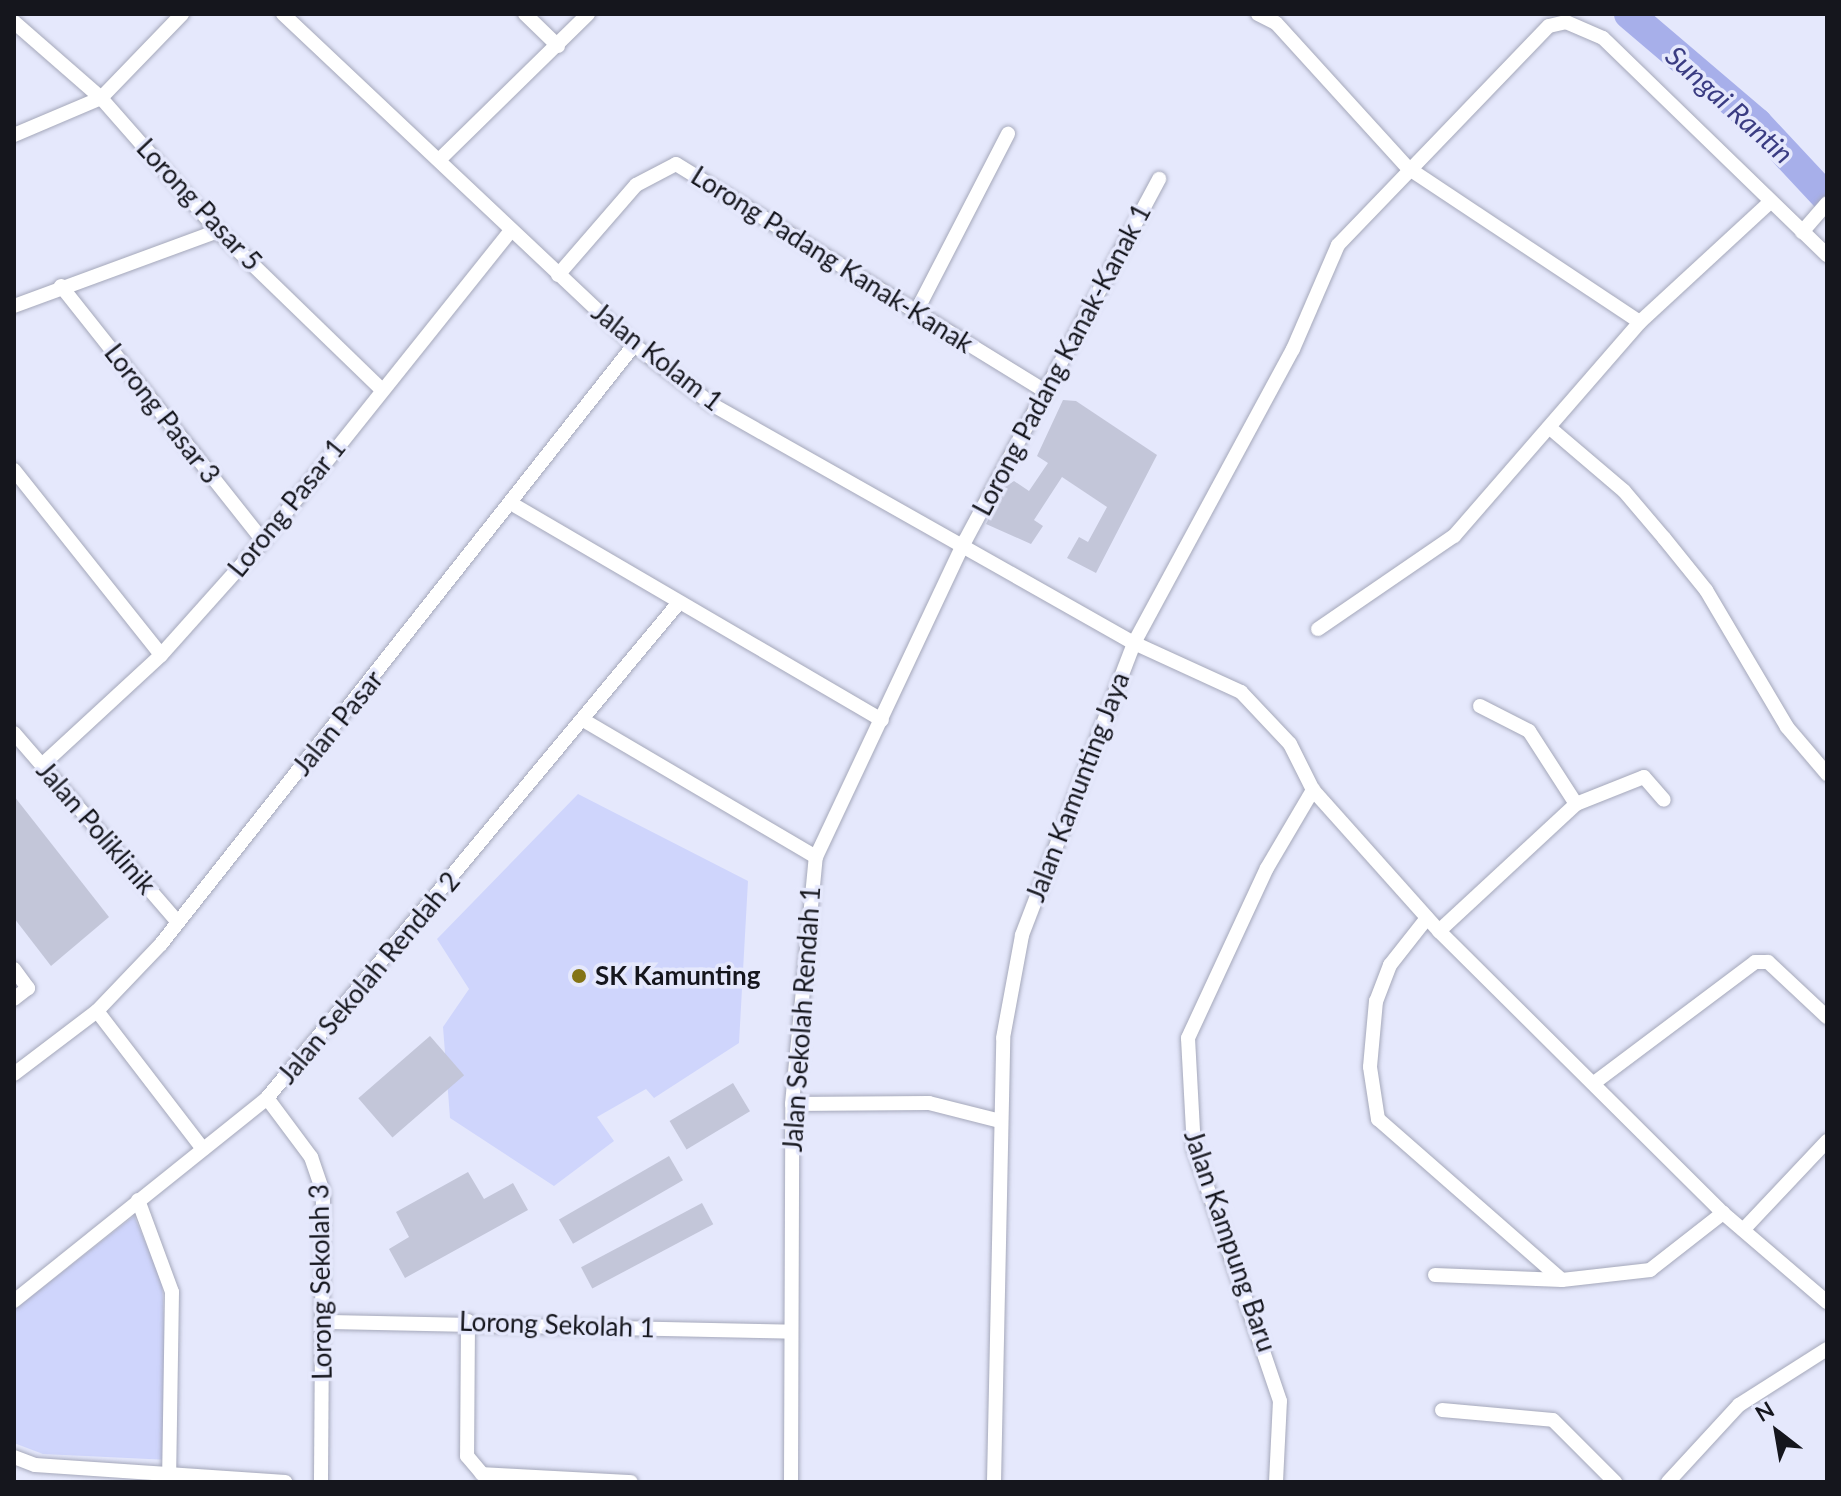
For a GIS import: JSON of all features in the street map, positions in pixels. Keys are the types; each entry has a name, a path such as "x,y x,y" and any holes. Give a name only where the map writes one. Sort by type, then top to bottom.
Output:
{"street":[{"path":"14,135 101,98 182,14"},
{"name":"Jalan Kolam 1","path":"283,14 439,160 510,232 634,345 713,405 965,541 1134,643 1241,692 1290,744 1313,790 1439,931 1723,1213 1827,1302"},
{"path":"525,14 558,46"},
{"path":"439,160 588,14"},
{"path":"1258,14 1276,23 1408,168 1640,322"},
{"name":"Lorong Pasar 5","path":"14,22 101,98 218,231 382,390"},
{"name":"Jalan Kamunting Jaya","path":"994,1482 1003,1038 1022,935 1134,643 1293,349 1321,273 1408,168 1549,26 1566,22 1603,38 1827,255"},
{"path":"915,314 1008,134"},
{"name":"Lorong Padang Kanak-Kanak","path":"558,275 636,185 676,164 915,314 1047,392"},
{"name":"Lorong Padang Kanak-Kanak 1","path":"965,541 1159,179"},
{"path":"1318,629 1454,536 1640,322 1771,201"},
{"path":"1802,232 1827,203"},
{"path":"14,306 61,286 218,231"},
{"name":"Lorong Pasar 1","path":"42,765 161,655 263,541 510,232"},
{"name":"Lorong Pasar 3","path":"61,286 263,541"},
{"name":"Jalan Pasar","path":"14,1074 97,1011 178,922 514,505 634,345"},
{"path":"1550,428 1624,491 1681,559 1752,675 1827,774"},
{"path":"14,470 161,655"},
{"path":"514,505 676,606 882,720"},
{"name":"Jalan Sekolah Rendah 1","path":"791,1482 788,1332 792,1104 816,857 965,541"},
{"name":"Jalan Sekolah Rendah 2","path":"14,1301 267,1098 585,721 676,606"},
{"path":"1480,706 1529,731 1576,804"},
{"path":"585,721 816,857"},
{"name":"Jalan Poliklinik","path":"14,733 178,922"},
{"path":"1439,931 1576,804 1644,777 1664,800"},
{"name":"Jalan Kampung Baru","path":"1276,1482 1280,1401 1194,1149 1188,1038 1267,868 1313,790"},
{"path":"1427,918 1390,965 1376,1001 1370,1067 1378,1119 1562,1280"},
{"path":"1594,1083 1755,962 1768,962 1827,1017"},
{"path":"14,969 28,988 14,999"},
{"path":"97,1011 203,1149"},
{"name":"Lorong Sekolah 3","path":"267,1098 319,1175 325,1322 321,1482"},
{"path":"792,1104 929,1103 1000,1121"},
{"path":"1744,1229 1827,1141"},
{"path":"138,1200 172,1292 169,1476"},
{"path":"1435,1275 1562,1280 1650,1270 1723,1213"},
{"path":"468,1321 467,1456 482,1474 631,1482"},
{"name":"Lorong Sekolah 1","path":"325,1322 468,1321 788,1332"},
{"path":"1668,1482 1739,1405 1827,1349"},
{"path":"1442,1410 1553,1420 1615,1482"},
{"path":"14,1457 169,1476 285,1482"}],"shaded area":[{"path":"578,794 748,881 739,1043 654,1098 646,1089 597,1117 614,1141 554,1186 450,1118 443,1027 469,989 437,939"},
{"path":"134,1216 162,1281 170,1460 43,1454 14,1443 14,1310"}],"building":[{"path":"1063,400 1076,401 1157,455 1096,573 1067,558 1079,537 1088,542 1107,507 1062,477 1034,520 1043,526 1031,544 986,524 1005,487 1014,481 1029,491 1048,463 1037,456"},
{"path":"14,796 109,917 51,966 14,918"},
{"path":"430,1036 464,1075 392,1138 358,1098"},
{"path":"733,1083 750,1111 687,1149 670,1121"},
{"path":"669,1156 683,1180 573,1244 559,1220"},
{"path":"468,1172 484,1199 513,1183 528,1210 405,1278 389,1249 409,1237 396,1212"},
{"path":"702,1203 713,1224 592,1289 581,1267"}],"waterway":[{"name":"Sungai Rantin","path":"1629,14 1757,123 1827,198"}],"place":[{"name":"SK Kamunting","path":"579,976"}]}
